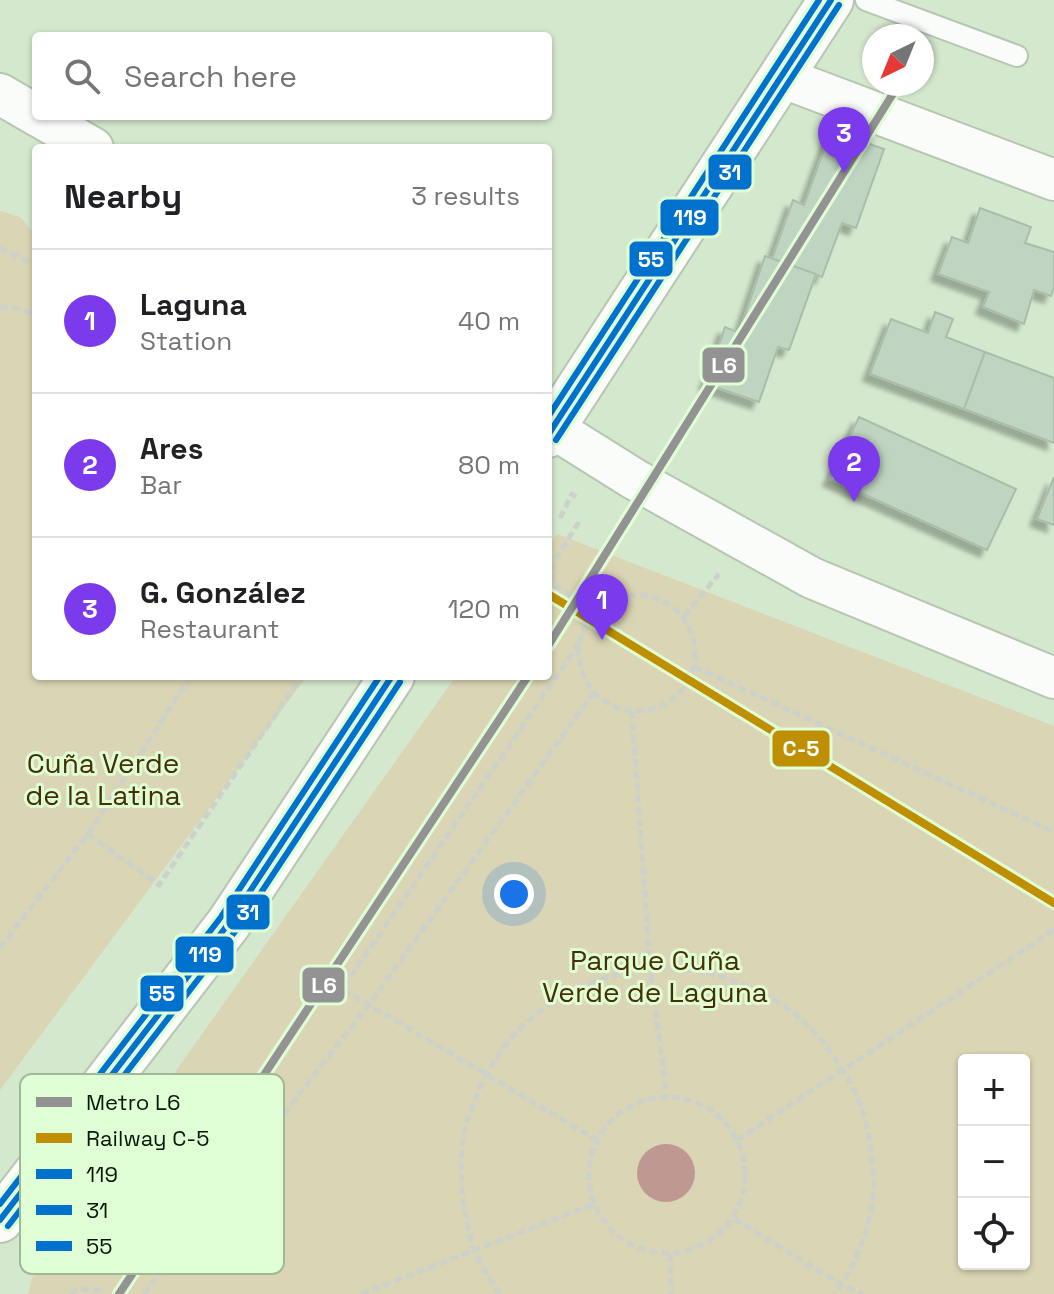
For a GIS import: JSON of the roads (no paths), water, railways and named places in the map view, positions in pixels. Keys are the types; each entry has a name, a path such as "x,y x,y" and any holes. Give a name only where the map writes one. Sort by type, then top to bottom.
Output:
{"main road":[{"path":"552,424 831,0"},
{"path":"113,1074 229,923 389,680"},
{"path":"0,1220 20,1194"}],"street":[{"path":"781,77 1054,180"},
{"path":"0,94 32,113"},
{"path":"44,120 86,144"},
{"path":"552,431 812,578 1054,678"}],"lane":[{"path":"866,0 1017,56"}],"metro line":[{"name":"L6","path":"552,640 892,96"},
{"name":"L6","path":"265,1074 525,680"},
{"name":"L6","path":"119,1294 132,1274"}],"rail line":[{"name":"C-5","path":"552,596 1054,903"}],"place":[{"name":"G. González","path":"844,173"},
{"name":"Ares","path":"854,502"},
{"name":"Laguna","path":"602,640"}],"park label":[{"name":"Cuña Verde de la Latina","path":"103,779"},
{"name":"Parque Cuña Verde de Laguna","path":"655,976"}]}
